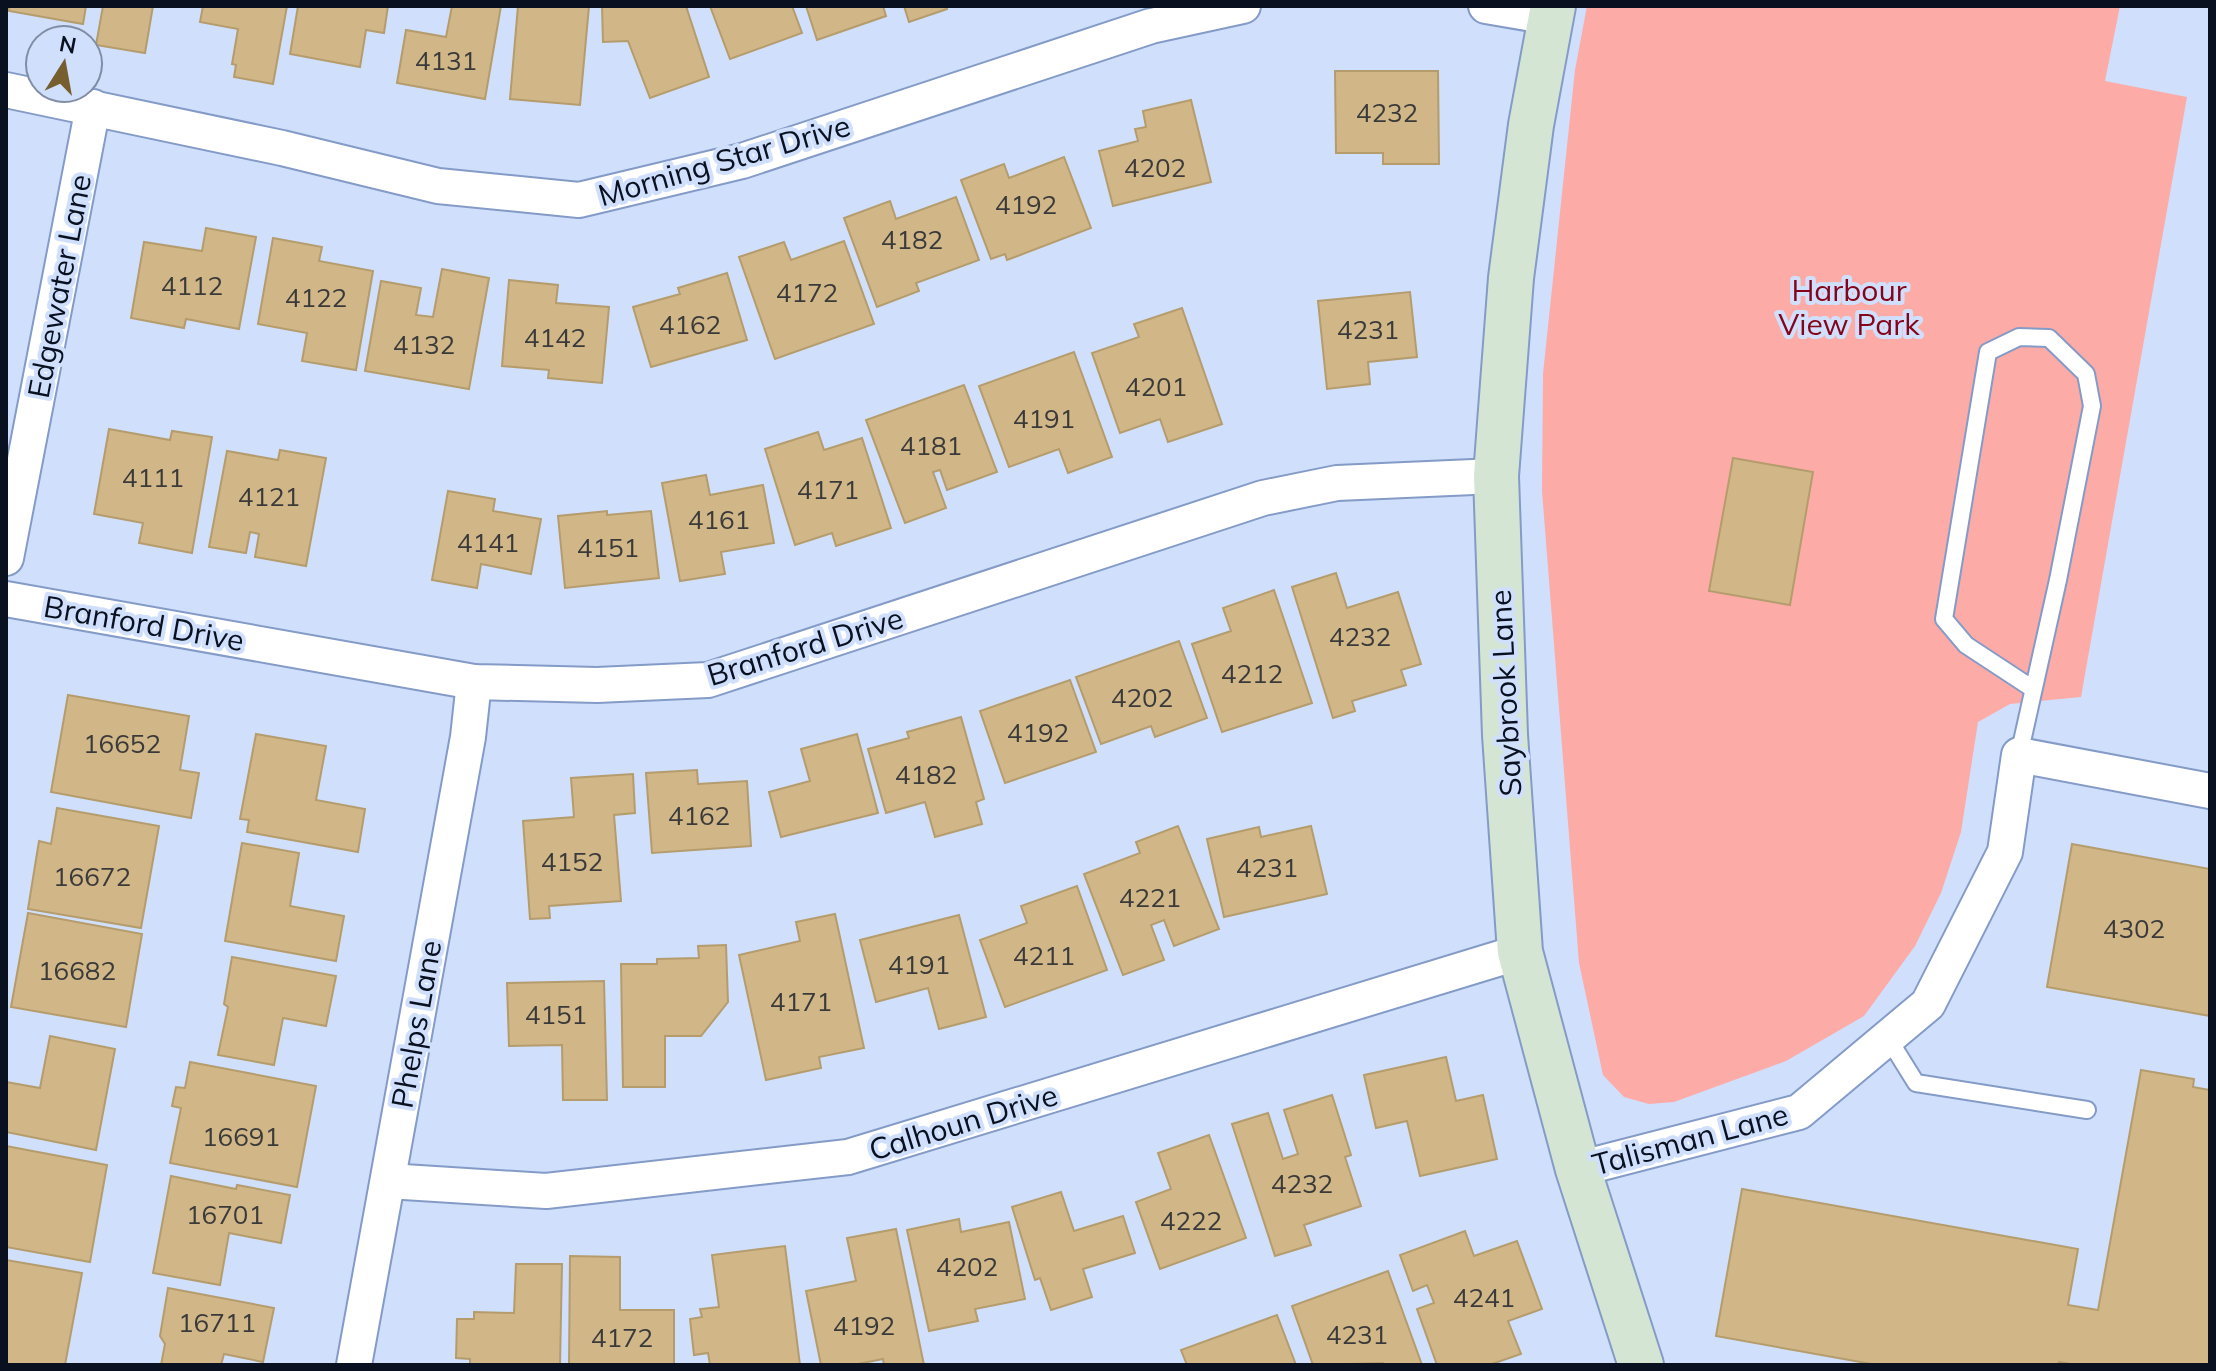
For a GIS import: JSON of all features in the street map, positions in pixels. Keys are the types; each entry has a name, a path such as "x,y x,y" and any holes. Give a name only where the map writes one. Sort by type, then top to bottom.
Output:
{"street":[{"name":"Morning Star Drive","path":"6,90 282,148 438,186 579,200 742,161 1152,16 1243,6"},
{"path":"1486,6 1552,12"},
{"name":"Saybrook Lane","path":"1552,12 1531,125 1511,278 1496,476 1505,735 1520,952 1578,1169 1641,1365"},
{"name":"Edgewater Lane","path":"6,558 93,107"},
{"name":"Branford Drive","path":"6,599 474,682 597,685 708,680 1263,498 1337,483 1496,476"},
{"name":"Phelps Lane","path":"354,1365 465,752 474,682"},
{"path":"2019,755 2210,791"},
{"name":"Talisman Lane","path":"1578,1169 1799,1112 1928,1004 2005,852 2019,755"},
{"name":"Calhoun Drive","path":"388,1181 546,1191 848,1157 1520,952"}],"lane":[{"path":"2019,755 2033,689 2092,406 2086,374 2049,338 2019,337 1988,352 1944,619 1966,645 2033,689"},
{"path":"1888,1038 1916,1083 2087,1110"}],"green space":[{"name":"Harbour View Park","path":"1587,6 2120,6 2105,81 2187,97 2081,697 2010,704 1978,722 1961,832 1941,893 1915,946 1864,1016 1786,1061 1674,1102 1649,1104 1624,1097 1603,1075 1579,963 1542,491 1543,374 1575,70"}],"building":[{"path":"9,6 86,6 83,24 9,11"},
{"path":"103,6 153,6 145,53 104,46 104,24 100,24"},
{"path":"203,6 287,6 273,84 234,77 236,65 232,64 238,29 200,22"},
{"path":"298,6 388,6 384,33 366,30 360,67 290,54"},
{"path":"452,6 501,6 485,99 397,83 406,30 446,37"},
{"path":"518,6 589,6 580,105 510,99"},
{"path":"602,6 686,6 709,77 650,98 628,41 603,42"},
{"path":"710,6 792,6 802,33 730,59"},
{"path":"806,6 883,6 886,16 817,40"},
{"path":"904,6 946,6 947,9 909,22"},
{"path":"1335,71 1438,71 1439,164 1383,164 1383,153 1336,153"},
{"path":"1191,100 1211,182 1113,206 1099,151 1138,141 1135,129 1146,127 1143,111"},
{"path":"1064,157 1091,228 1007,260 1005,254 991,259 961,180 1004,164 1009,178"},
{"path":"956,197 979,260 916,283 919,291 877,307 844,218 890,201 896,219"},
{"path":"206,228 256,237 239,329 186,319 184,328 131,318 144,242 202,251"},
{"path":"273,238 322,247 319,261 373,271 356,370 302,361 307,333 258,324"},
{"path":"844,241 874,324 775,359 739,257 784,242 791,260"},
{"path":"442,269 489,278 469,389 365,371 381,281 421,288 416,315 433,317"},
{"path":"727,273 747,340 651,367 633,307 680,294 678,288"},
{"path":"509,280 558,285 556,303 609,307 602,383 548,378 549,370 502,366"},
{"path":"1410,292 1417,357 1368,362 1370,384 1327,389 1318,301"},
{"path":"1182,308 1222,424 1168,442 1160,419 1120,433 1092,353 1139,337 1134,324"},
{"path":"1074,352 1112,457 1068,473 1059,449 1009,467 979,386"},
{"path":"964,385 997,472 947,490 940,470 933,472 946,508 905,523 866,420"},
{"path":"109,429 170,440 172,431 212,437 192,553 139,543 143,523 94,514"},
{"path":"818,432 824,450 862,438 891,528 836,546 832,533 795,545 765,449"},
{"path":"280,450 326,458 306,566 255,557 259,534 250,532 246,553 209,547 227,451 278,460"},
{"path":"1733,458 1813,472 1790,605 1709,591"},
{"path":"706,475 710,495 763,485 774,543 721,552 725,574 680,581 662,483"},
{"path":"448,491 495,499 493,511 541,519 531,574 481,564 477,588 432,580"},
{"path":"607,511 607,515 651,511 659,578 565,588 558,516"},
{"path":"1336,573 1347,608 1398,592 1421,664 1401,670 1406,685 1352,701 1355,711 1333,718 1292,587"},
{"path":"1274,590 1312,703 1222,732 1192,644 1231,631 1223,608"},
{"path":"1179,641 1207,718 1155,737 1151,726 1101,744 1076,677"},
{"path":"1070,680 1096,752 1005,783 980,711"},
{"path":"68,695 189,716 180,770 199,773 191,818 51,792"},
{"path":"961,717 984,799 976,802 982,824 935,837 925,802 886,813 868,749 909,738 907,732"},
{"path":"256,734 326,746 316,800 365,809 358,852 247,832 249,820 240,819"},
{"path":"857,734 878,813 781,837 769,792 810,781 801,749"},
{"path":"697,770 698,784 747,781 751,846 652,853 646,773"},
{"path":"633,774 635,813 614,815 621,901 549,906 550,918 530,919 523,821 574,817 571,778"},
{"path":"57,808 159,826 141,928 28,909 39,841 51,844"},
{"path":"1178,826 1219,929 1174,946 1164,920 1151,925 1164,960 1123,975 1084,874 1140,853 1136,842"},
{"path":"1311,826 1327,894 1224,917 1207,839 1259,827 1261,837"},
{"path":"242,843 299,853 290,906 344,916 336,961 225,941"},
{"path":"2072,844 2210,869 2210,1016 2047,987"},
{"path":"1077,886 1107,970 1005,1007 980,940 1027,923 1021,906"},
{"path":"28,913 142,934 126,1027 11,1007"},
{"path":"835,914 864,1048 819,1057 821,1068 766,1080 739,955 800,941 796,922"},
{"path":"959,915 986,1017 939,1029 928,988 876,1002 860,940"},
{"path":"726,945 728,1002 701,1036 665,1036 665,1087 623,1087 621,964 657,964 657,959 699,958 698,946"},
{"path":"232,957 336,976 326,1026 283,1018 274,1065 218,1055 228,1007 224,1004"},
{"path":"604,981 607,1100 563,1100 562,1045 509,1046 507,983"},
{"path":"50,1036 115,1049 96,1150 6,1132 6,1082 40,1088"},
{"path":"1446,1057 1456,1101 1483,1095 1497,1159 1420,1176 1407,1121 1376,1128 1364,1075"},
{"path":"190,1062 316,1086 297,1187 170,1163 181,1108 172,1106 176,1087 185,1088"},
{"path":"2141,1070 2194,1079 2193,1087 2210,1090 2210,1365 2076,1365 2059,1362 2058,1365 1877,1365 1716,1336 1742,1189 2078,1249 2068,1305 2098,1310"},
{"path":"1332,1095 1351,1155 1345,1157 1361,1206 1304,1225 1311,1245 1275,1256 1232,1124 1268,1113 1283,1159 1298,1154 1284,1110"},
{"path":"1209,1135 1246,1238 1160,1269 1136,1202 1171,1189 1158,1153"},
{"path":"6,1146 107,1165 90,1262 6,1247"},
{"path":"171,1176 236,1189 237,1185 290,1195 281,1243 229,1233 220,1285 153,1273"},
{"path":"1061,1192 1074,1231 1123,1216 1135,1253 1083,1269 1092,1297 1051,1310 1040,1278 1035,1280 1012,1207"},
{"path":"959,1219 961,1232 1009,1222 1025,1299 975,1309 978,1321 929,1331 907,1230"},
{"path":"896,1229 924,1365 884,1365 883,1359 853,1365 821,1365 806,1291 856,1281 847,1238"},
{"path":"1465,1231 1474,1256 1517,1241 1542,1309 1508,1321 1521,1354 1489,1365 1437,1365 1417,1309 1434,1303 1427,1285 1413,1291 1400,1255"},
{"path":"785,1246 800,1365 710,1365 708,1353 694,1355 690,1319 702,1317 700,1309 719,1307 712,1255"},
{"path":"570,1256 620,1257 620,1310 674,1310 674,1365 569,1365"},
{"path":"6,1260 82,1273 65,1365 6,1365"},
{"path":"516,1264 562,1264 560,1365 470,1365 470,1359 456,1358 457,1319 474,1319 474,1312 514,1313"},
{"path":"1388,1271 1422,1365 1313,1365 1292,1306"},
{"path":"168,1288 274,1308 263,1362 224,1354 221,1365 161,1365 165,1344 160,1336"},
{"path":"1277,1315 1296,1365 1187,1365 1181,1350"}]}
